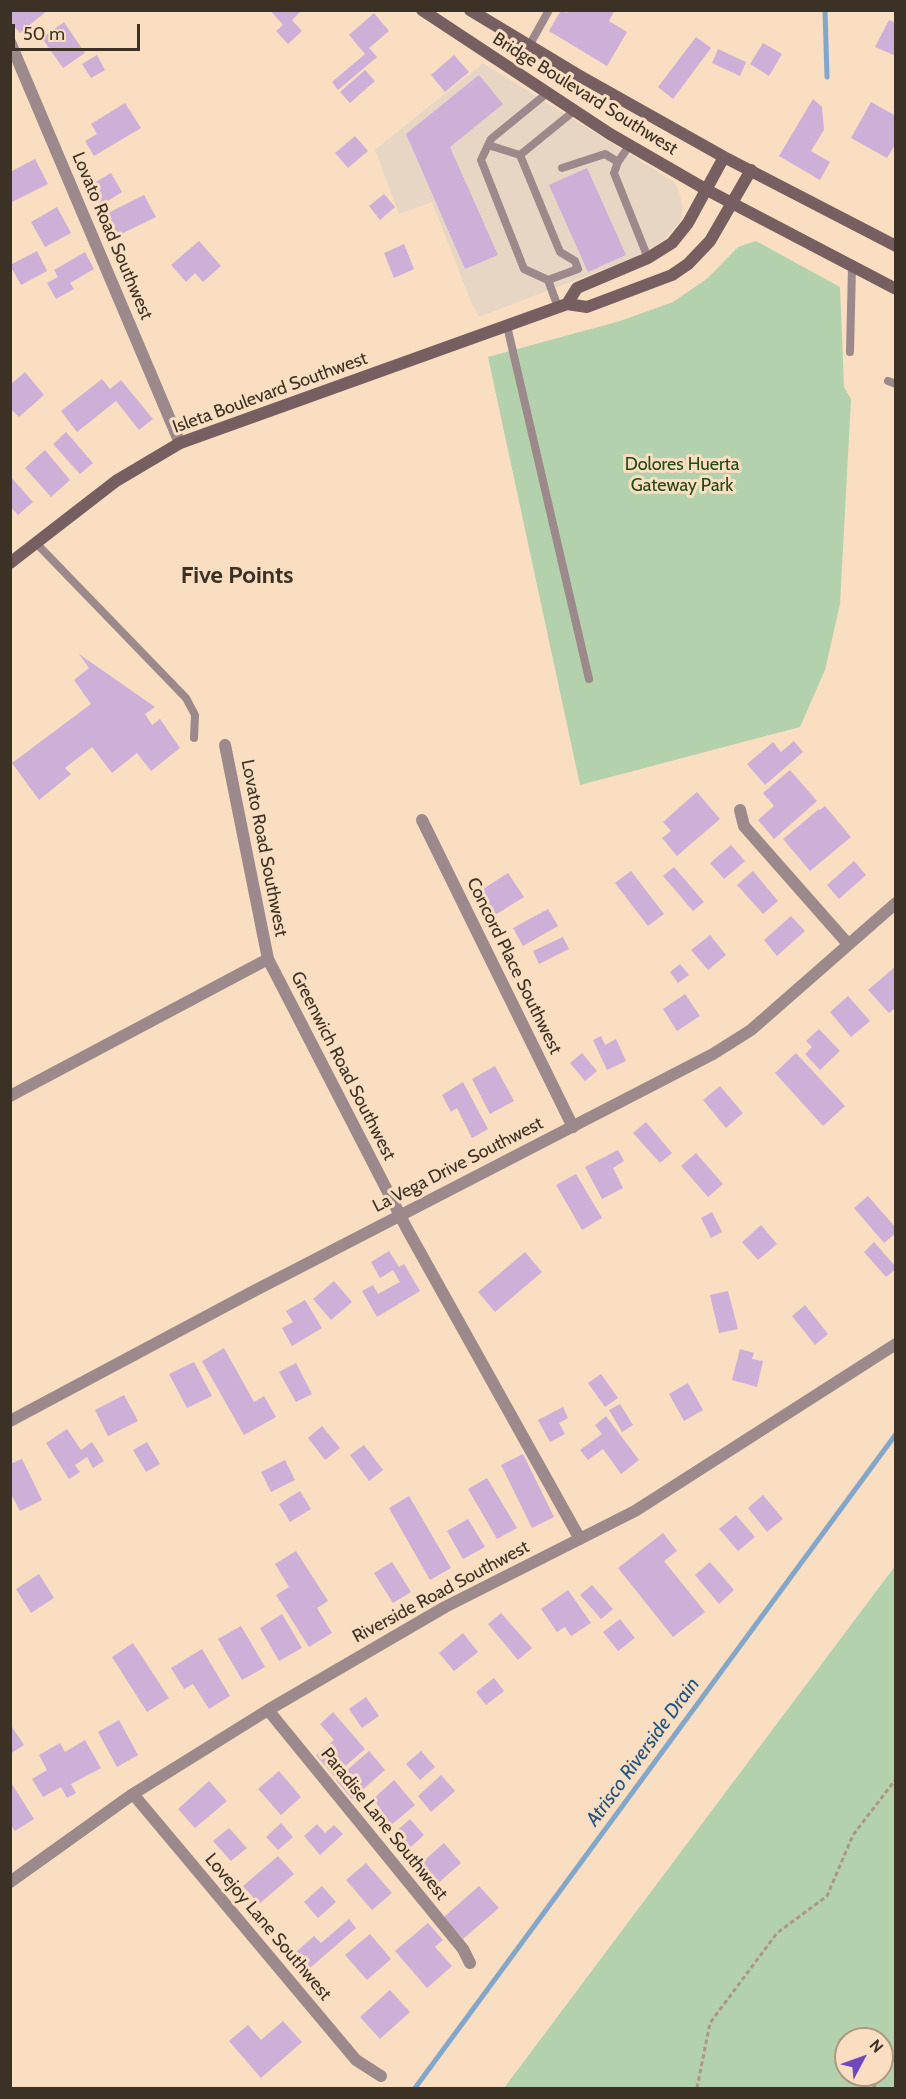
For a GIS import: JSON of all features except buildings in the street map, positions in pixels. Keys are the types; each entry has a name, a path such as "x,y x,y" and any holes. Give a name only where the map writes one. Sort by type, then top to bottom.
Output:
{"main road":[{"name":"Bridge Boulevard Southwest","path":"470,10 724,157 895,243"},
{"name":"Bridge Boulevard Southwest","path":"429,12 546,94 629,146 707,190 896,289"},
{"name":"Isleta Boulevard Southwest","path":"563,306 578,288 648,258 672,243 688,223 724,157"},
{"name":"Isleta Boulevard Southwest","path":"10,563 116,481 180,443 563,306 586,307 672,275 703,250 751,170"}],"street":[{"name":"Lovato Road Southwest","path":"10,42 180,443"},
{"name":"Lovato Road Southwest","path":"225,745 268,959"},
{"path":"740,810 744,826 848,944"},
{"name":"Concord Place Southwest","path":"422,820 573,1127"},
{"name":"La Vega Drive Southwest","path":"10,1421 252,1292 713,1054 751,1030 896,903"},
{"name":"Greenwich Road Southwest","path":"10,1096 268,959 400,1215 580,1539"},
{"name":"Riverside Road Southwest","path":"10,1882 133,1794 268,1710 445,1607 635,1512 896,1344"},
{"name":"Paradise Lane Southwest","path":"268,1710 463,1949 470,1963"},
{"name":"Lovejoy Lane Southwest","path":"133,1794 356,2060 381,2076"}],"lane":[{"path":"529,46 549,10"},
{"path":"546,94 491,139 481,160 524,269 548,280 563,306"},
{"path":"520,155 574,111"},
{"path":"488,145 520,155"},
{"path":"629,146 618,162 614,173 648,258"},
{"path":"562,168 605,154 618,162"},
{"path":"520,155 560,252 574,261 578,268 548,280"},
{"path":"850,352 852,267"},
{"path":"507,326 588,679"},
{"path":"36,543 186,698 195,715 194,738"}],"path":[{"path":"697,2088 710,2023 777,1933 827,1896 853,1835 896,1779"},
{"path":"873,2088 896,2056"}],"shaded area":[{"path":"483,63 674,182 678,188 683,208 680,222 665,239 636,257 479,317 432,202 399,214 375,150"}],"green space":[{"name":"Dolores Huerta Gateway Park","path":"756,241 840,287 844,387 851,399 840,604 825,670 800,727 580,785 488,357 620,321 673,302 708,278 738,247"},
{"path":"895,1566 895,2088 504,2088"}],"waterway":[{"path":"825,10 827,77"},
{"name":"Atrisco Riverside Drain","path":"415,2088 896,1434"}],"district":[{"name":"Five Points","path":"237,576"}]}
